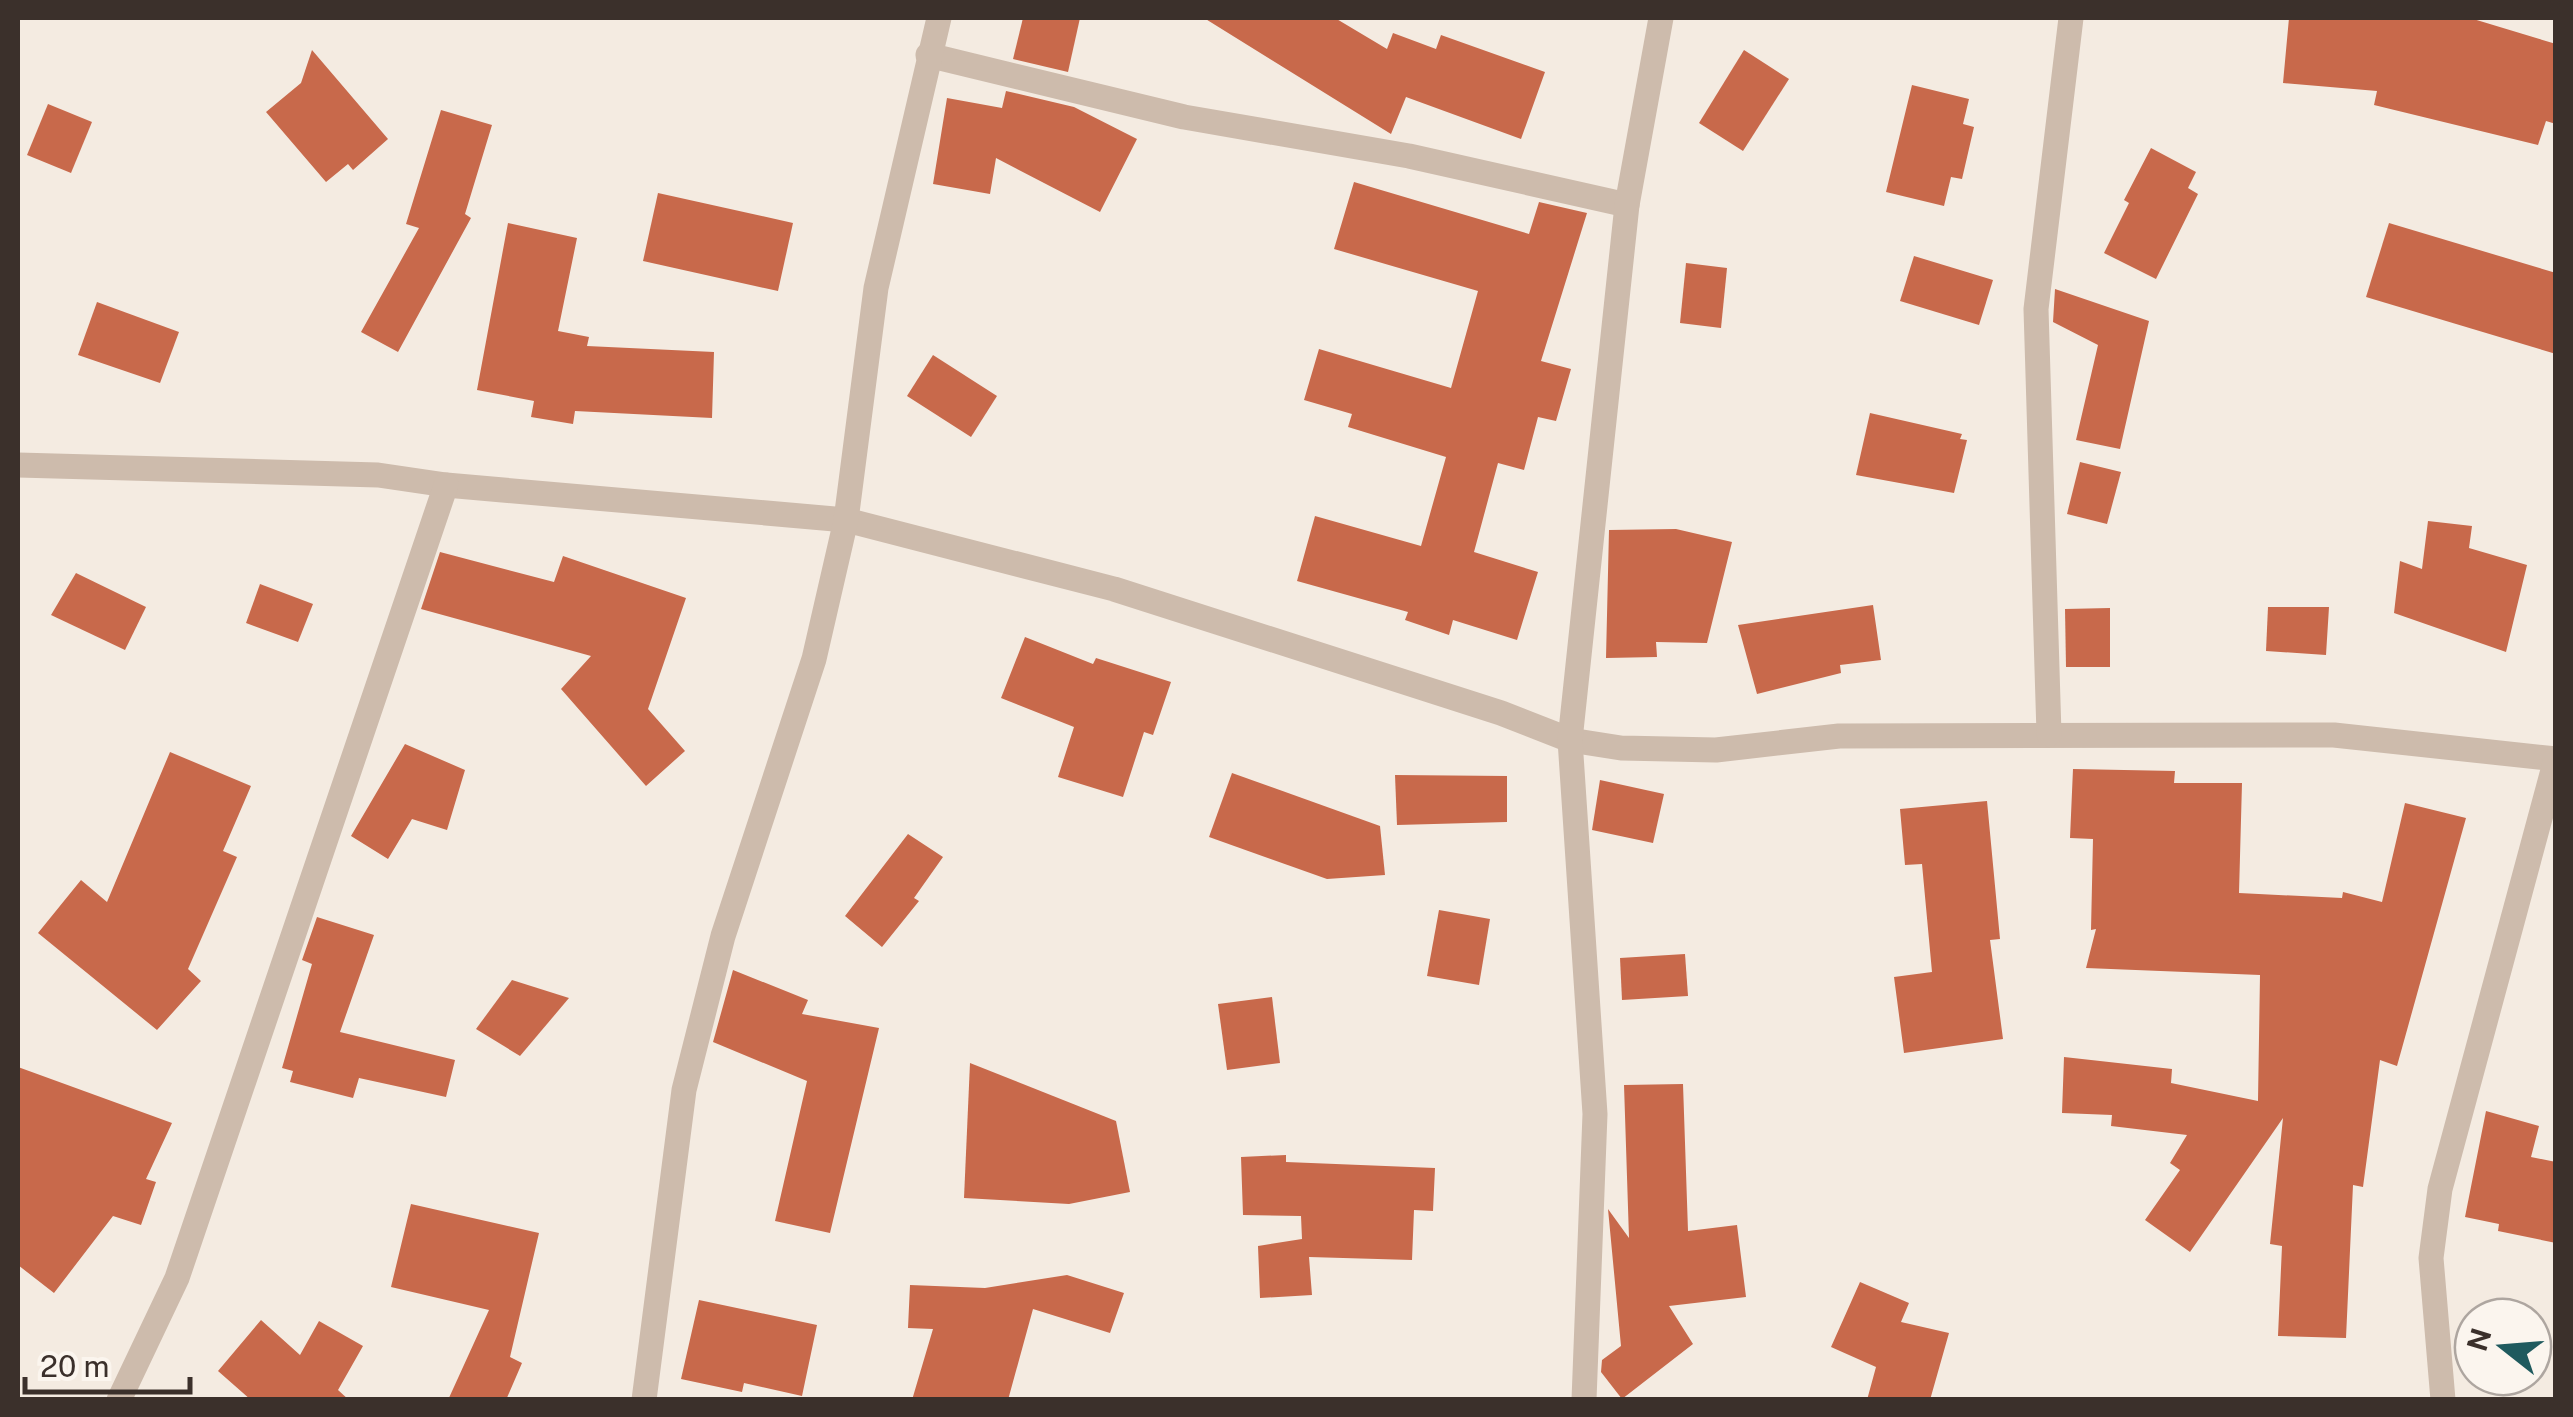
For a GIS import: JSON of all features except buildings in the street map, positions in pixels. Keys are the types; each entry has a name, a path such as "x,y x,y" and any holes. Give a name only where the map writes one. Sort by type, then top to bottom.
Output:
{"street":[{"path":"644,1400 684,1090 723,936 814,659 846,520 876,288 939,18"},
{"path":"1584,1400 1595,1114 1570,740 1627,205 1661,18"},
{"path":"2049,734 2036,309 2071,18"},
{"path":"928,55 1184,116 1409,156 1627,205"},
{"path":"18,466 378,475 446,486 846,520 1114,589 1501,712 1570,740 1621,748 1716,750 1839,736 2334,735 2556,759 2440,1189 2432,1258 2442,1400"},
{"path":"119,1400 177,1278 446,486"}]}
